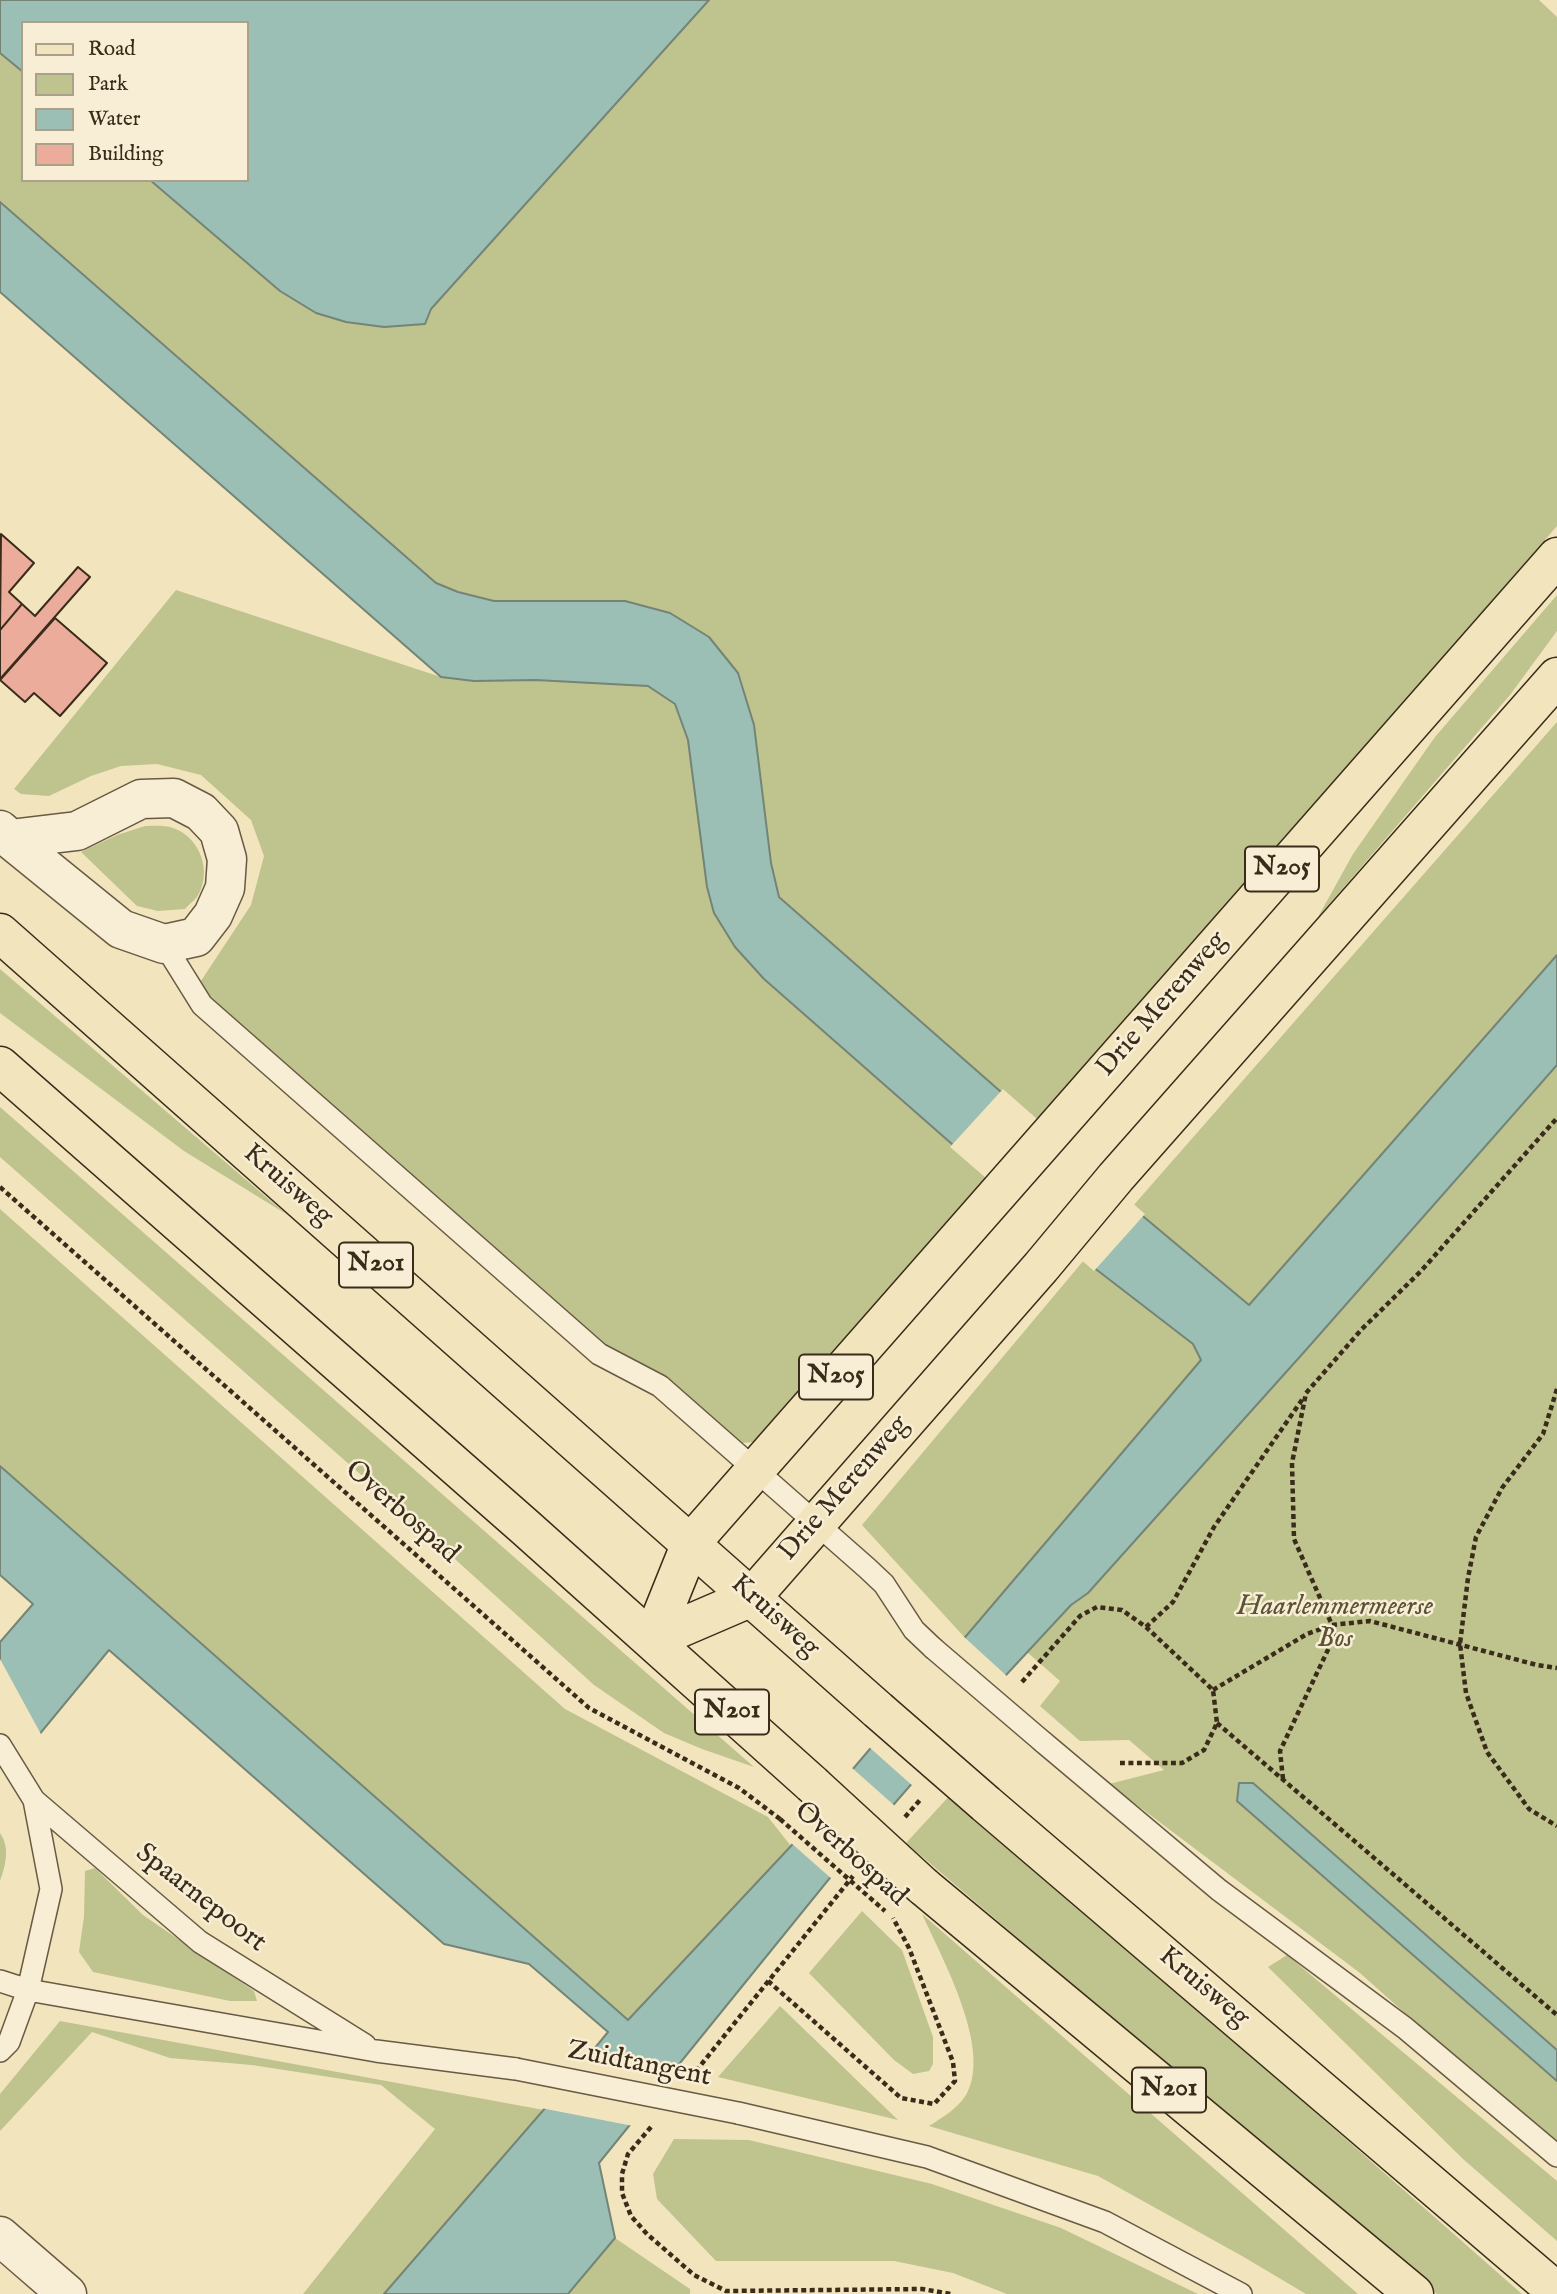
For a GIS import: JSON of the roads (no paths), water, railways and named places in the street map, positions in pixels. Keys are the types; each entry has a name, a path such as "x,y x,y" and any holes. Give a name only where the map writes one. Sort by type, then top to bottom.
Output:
{"main road":[{"name":"Drie Merenweg","path":"652,1640 691,1544 1557,557"},
{"name":"Drie Merenweg","path":"652,1640 752,1597 1041,1267 1116,1177 1557,677"},
{"name":"Kruisweg","path":"0,933 878,1710 1557,2292"},
{"name":"N201","path":"0,1066 652,1640 923,1886 1414,2294"}],"street":[{"path":"174,798 201,812 219,831 227,859 225,888 213,915 196,937 164,944 121,929 5,834 78,831 141,799 174,798"},
{"path":"0,2236 67,2294"}],"lane":[{"path":"164,944 202,1005 599,1354 660,1386 884,1584 914,1630 933,1648 1219,1890 1405,2028 1557,2156"},
{"name":"Spaarnepoort","path":"0,1745 34,1800 200,1942 376,2051"},
{"name":"Spaarnepoort","path":"0,2051 9,2042 28,1990 51,1889 34,1800"},
{"name":"Zuidtangent","path":"0,1981 28,1990 376,2051 516,2069 738,2113 928,2157 1105,2222 1241,2294"}],"water":[{"path":"0,0 709,0 431,309 425,324 384,327 346,322 316,313 280,291 152,182 248,182 248,21 21,21 21,70 0,53"},
{"path":"0,202 436,583 494,601 625,601 670,613 709,637 738,673 754,725 771,863 779,897 1132,1207 1249,1305 1557,955 1557,1065 1088,1593 1071,1605 1007,1674 829,1879 599,2163 615,2238 568,2294 384,2294 608,2032 529,1964 444,1944 109,1650 0,1782 0,1642 33,1604 0,1575 0,1466 628,2020 791,1846 852,1770 1201,1360 1193,1344 1084,1260 764,979 735,947 714,913 707,887 688,740 675,704 648,686 536,680 474,681 441,677 0,292"},
{"path":"1239,1783 1253,1783 1557,2050 1557,2081 1237,1801"}],"park label":[{"name":"Haarlemmermeerse Bos","path":"1335,1624"}]}
